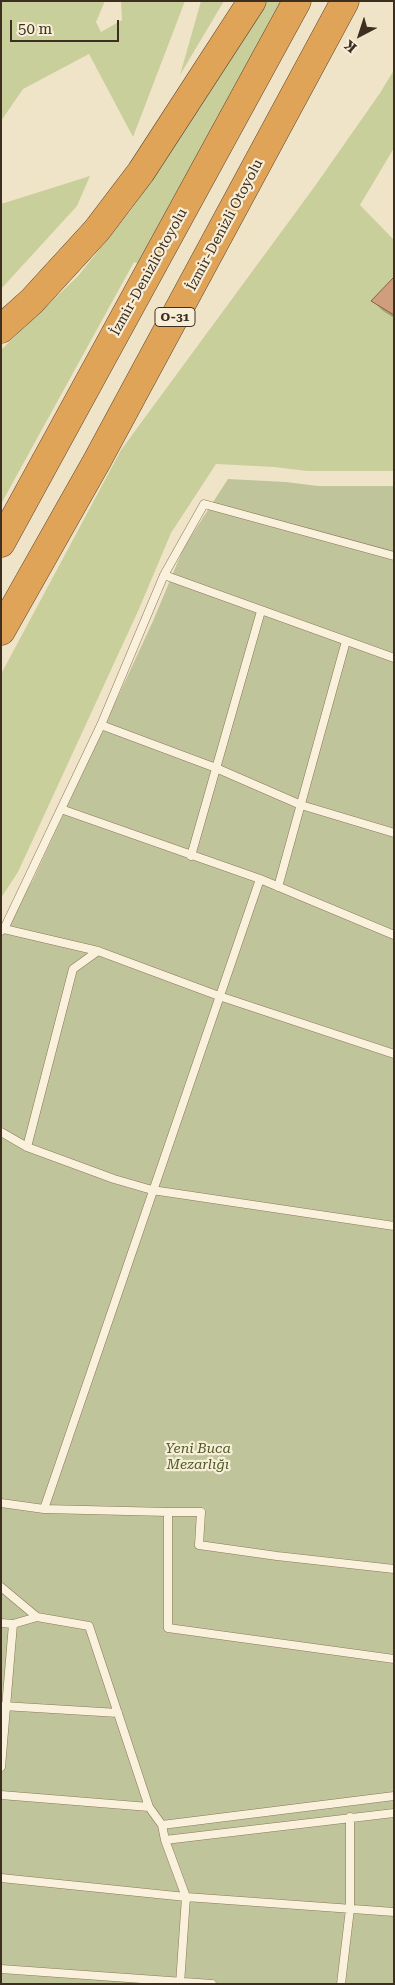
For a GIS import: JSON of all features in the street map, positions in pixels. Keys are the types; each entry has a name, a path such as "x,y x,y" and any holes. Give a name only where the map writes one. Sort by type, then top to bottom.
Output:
{"highway":[{"path":"1,329 32,301 97,230 176,119 252,1"},
{"name":"İzmir-DenizliOtoyolu","path":"1,543 298,1"},
{"name":"İzmir-Denizli Otoyolu","path":"1,631 111,435 345,1"}],"lane":[{"path":"394,556 204,504 164,575 101,725 3,930 98,951 219,996 394,1054"},
{"path":"164,575 394,658"},
{"path":"191,856 261,611"},
{"path":"278,887 346,641"},
{"path":"101,725 216,768 301,804 394,833"},
{"path":"61,809 260,879 394,935"},
{"path":"44,1509 260,879"},
{"path":"27,1147 73,969 98,951"},
{"path":"1,1132 27,1147 114,1179 152,1190 394,1226"},
{"path":"1,1504 44,1509 201,1512 199,1545 394,1569"},
{"path":"168,1512 168,1628 394,1659"},
{"path":"1,1588 37,1617"},
{"path":"1,1623 12,1624 37,1617 90,1626 149,1807 162,1825 165,1840 186,1897 180,1983"},
{"path":"1,1767 4,1706 12,1624"},
{"path":"4,1706 118,1713"},
{"path":"1,1795 149,1807"},
{"path":"162,1825 394,1796"},
{"path":"165,1840 394,1812"},
{"path":"341,1984 350,1909 350,1818"},
{"path":"1,1878 186,1897 394,1912"},
{"path":"1,1969 212,1984"}],"green space":[{"path":"1,1 105,1 96,22 101,32 122,20 121,1 185,1 133,137 89,54 23,89 1,121"},
{"path":"201,1 224,1 180,75"},
{"path":"266,1 281,1 139,264 134,262 1,504 1,350 78,276 131,210 189,123"},
{"path":"394,70 394,148 360,205 394,240 394,277 372,301 394,315 394,471 307,471 216,464 171,533 139,609 18,872 1,898 1,674 121,450 315,186"},
{"path":"90,176 77,206 1,289 1,204"},
{"name":"Yeni Buca Mezarlığı","path":"228,479 286,482 318,486 394,486 394,1984 1,1984 1,931 33,880 153,621 184,547"}],"building":[{"path":"394,277 394,315 371,301"}]}
